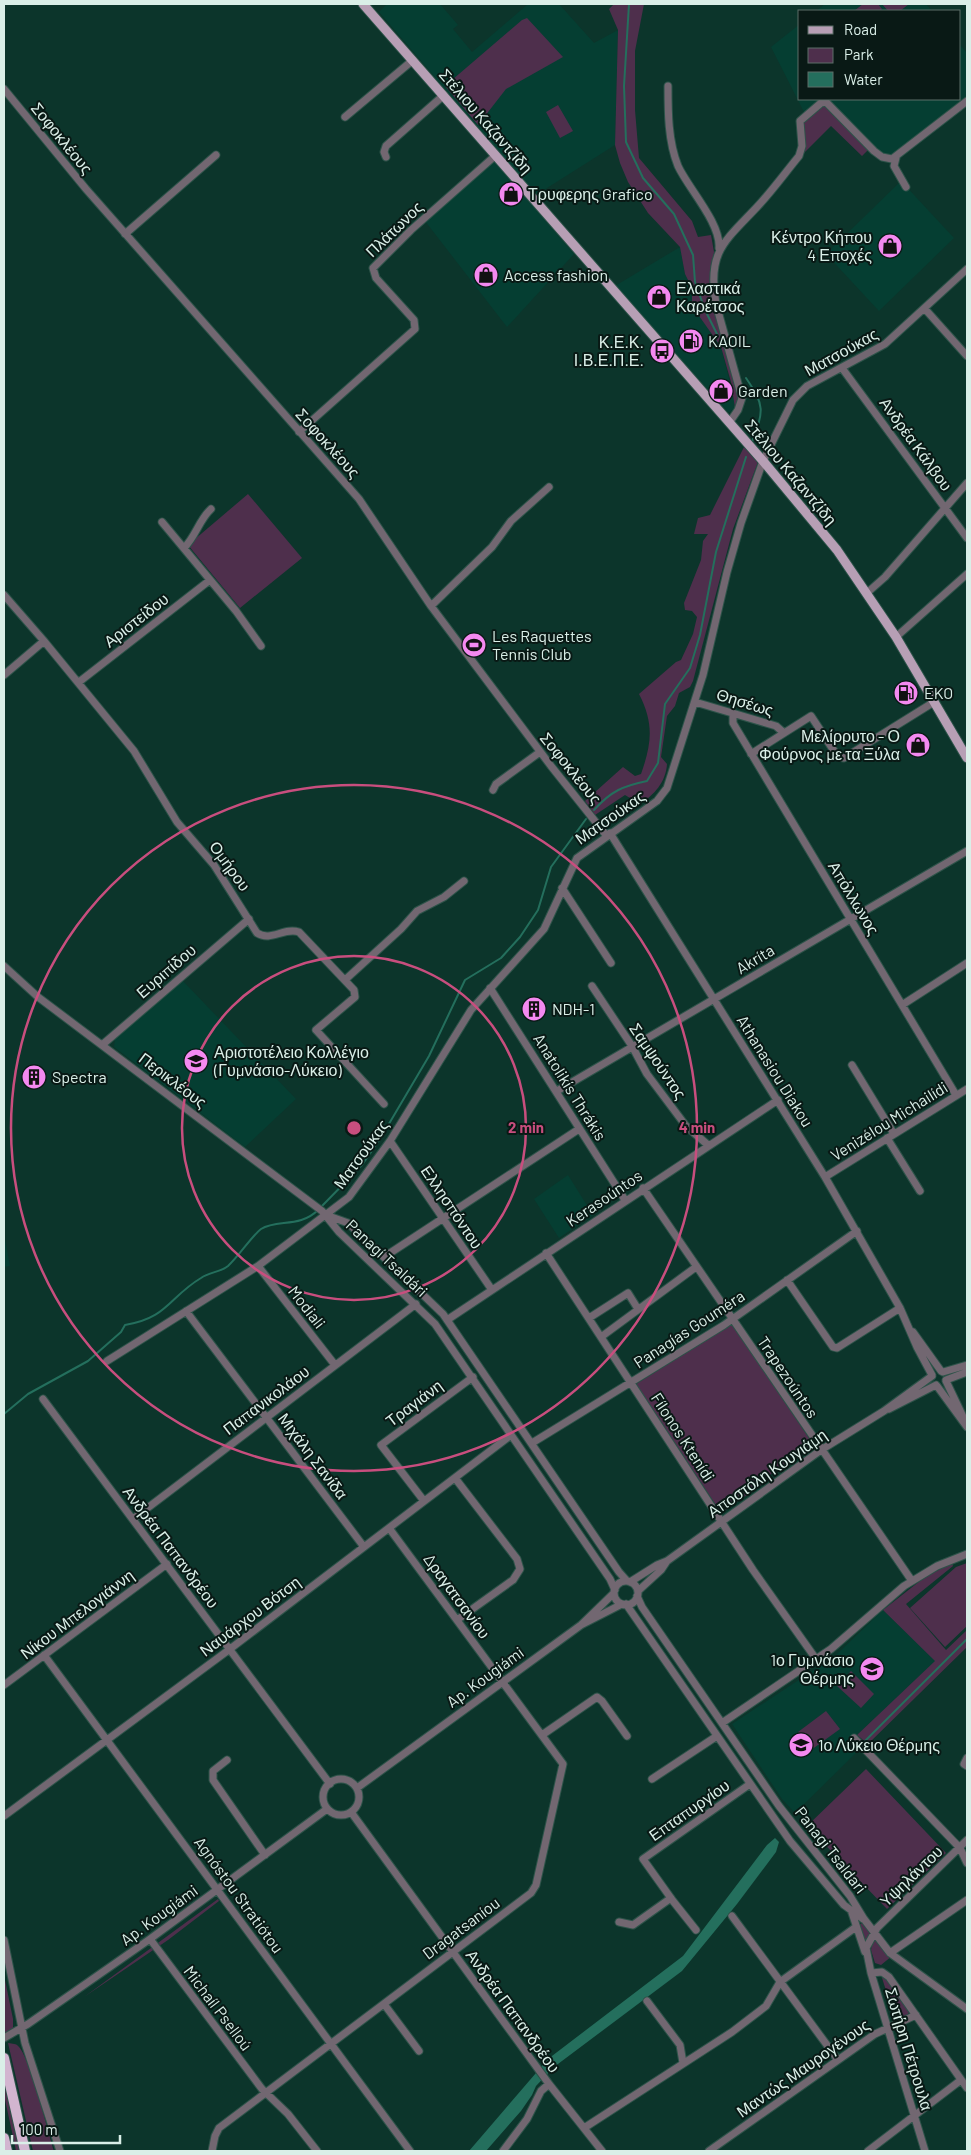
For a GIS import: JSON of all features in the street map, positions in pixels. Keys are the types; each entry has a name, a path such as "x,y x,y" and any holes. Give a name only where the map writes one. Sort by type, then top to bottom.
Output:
{"highway":[{"path":"4,2058 25,2151"},
{"path":"4,2138 7,2151"}],"main road":[{"name":"Στέλιου Καζαντζίδη","path":"363,4 763,461 837,550 868,592 967,758"}],"street":[{"path":"345,117 413,60"},
{"path":"668,86 670,134 676,161 708,216 720,242 714,290 742,398 738,410 729,423"},
{"name":"Σοφοκλέους","path":"4,89 126,234 366,508 431,606 540,752 608,834"},
{"path":"386,157 384,152 386,146 444,95"},
{"path":"906,187 894,166 896,158 967,101"},
{"path":"719,251 727,236 756,207 799,156 802,146 800,122 824,102 830,105 874,151 887,158 896,158"},
{"name":"Πλάτωνος","path":"299,432 415,329 414,320 376,278 372,268 411,230 496,155"},
{"path":"126,234 216,156"},
{"name":"Ματσούκας","path":"107,1361 258,1266 324,1213 349,1197 390,1141 471,1010 542,933 576,858 665,793 674,771 708,659 734,546 763,461 796,396 806,386 880,348 926,309 967,269"},
{"path":"926,309 967,356"},
{"name":"Ανδρέα Κάλβου","path":"842,368 967,538"},
{"path":"868,592 885,577 967,483"},
{"path":"431,606 492,547 511,521 549,487"},
{"path":"184,548 189,543 202,519 211,509"},
{"path":"162,522 261,646"},
{"path":"896,637 967,574"},
{"name":"Αριστείδου","path":"78,682 210,580"},
{"name":"Ομήρου","path":"4,595 44,640 143,763 180,826 214,865 257,932 264,936 287,930 299,932 346,979 356,996 317,1028 317,1031 384,1104"},
{"path":"4,675 44,640"},
{"name":"Θησέως","path":"695,702 776,726 784,733"},
{"path":"751,754 813,716 838,757 842,759 934,702"},
{"name":"Απόλλωνος","path":"733,714 733,723 751,754 956,1095"},
{"path":"493,790 496,784 540,752"},
{"name":"Athanasiou Diakou","path":"608,834 715,999 825,1177 900,1308 932,1375"},
{"name":"Akríta","path":"557,1091 967,851"},
{"path":"346,979 402,929 416,911 444,897 464,881"},
{"path":"562,888 611,963"},
{"name":"Ευριπίδου","path":"102,1044 249,919"},
{"path":"902,1005 967,963"},
{"name":"Περικλέους","path":"4,966 38,997 324,1213"},
{"name":"Σαμψούντος","path":"592,986 632,1046 647,1074 686,1126 708,1145"},
{"name":"Anatolikís Thrákis","path":"490,988 625,1200"},
{"path":"852,1065 920,1191"},
{"name":"Venizélou Michailídi","path":"825,1177 967,1088"},
{"name":"Kerasoúntos","path":"448,1320 643,1188 778,1100"},
{"path":"384,1257 580,1129"},
{"name":"Ελλησπόντου","path":"390,1141 492,1290"},
{"name":"Trapezoúntos","path":"643,1188 912,1581"},
{"name":"Panagí Tsaldári","path":"324,1213 348,1224 448,1320 619,1572 629,1581"},
{"name":"Panagí Tsaldári","path":"324,1213 338,1232 435,1324 610,1579 614,1592"},
{"name":"Panagías Gouméra","path":"532,1443 733,1319 857,1231"},
{"name":"Fílonos Ktenídi","path":"546,1253 722,1522 816,1659"},
{"name":"Modiali","path":"258,1266 335,1365"},
{"path":"601,1337 696,1266"},
{"path":"788,1280 833,1347 837,1348 900,1308"},
{"path":"589,1318 628,1293 638,1309"},
{"name":"Παπανικολάου","path":"133,1519 416,1304"},
{"name":"Μιχάλη Σανίδα","path":"186,1311 364,1547"},
{"name":"Athanasiou Diakou","path":"910,1328 942,1372"},
{"path":"967,1364 932,1375 932,1382 967,1427"},
{"path":"942,1372 962,1410 967,1427"},
{"path":"936,1386 942,1385 946,1380 967,1372"},
{"name":"Αποστόλη Κουγιάμη","path":"667,1561 821,1450 884,1411 932,1375"},
{"name":"Τραγιάνη","path":"424,1501 381,1445 473,1377"},
{"name":"Αποστόλη Κουγιάμη","path":"884,1411 936,1386"},
{"name":"Ανδρέα Παπανδρέου","path":"43,1400 330,1784"},
{"name":"Ναυάρχου Βότση","path":"4,1816 230,1649 512,1435"},
{"path":"455,1478 517,1560 520,1569 512,1580 458,1620"},
{"name":"Δραγατσανίου","path":"389,1528 503,1681"},
{"path":"722,1723 835,1646 889,1596 937,1566 967,1554"},
{"path":"667,1561 633,1602 624,1604 617,1600 614,1592 619,1583 629,1581 656,1565 667,1561"},
{"name":"Νίκου Μπελογιάννη","path":"4,1685 167,1564"},
{"path":"629,1581 638,1594"},
{"name":"Ap. Kougiámi","path":"357,1788 581,1625 614,1592"},
{"name":"Panagi Tsaldari","path":"638,1594 642,1607 790,1822 850,1896 864,1920"},
{"name":"Ap. Kougiámi","path":"581,1625 624,1604"},
{"name":"Panagi Tsaldari","path":"624,1604 790,1841 851,1910 864,1920"},
{"name":"Agnóstou Stratiótou","path":"44,1655 410,2151"},
{"name":"Dragatsaníou","path":"212,2151 218,2130 531,1893 535,1888 564,1767 503,1681"},
{"path":"542,1735 597,1697 602,1701 627,1736"},
{"path":"652,1779 717,1736"},
{"path":"854,1738 960,1848 967,1863"},
{"path":"967,1758 964,1764 967,1766"},
{"path":"227,1760 213,1771 213,1780 266,1855"},
{"path":"344,1780 357,1788 360,1799 351,1812 340,1816 327,1810 322,1798 330,1784 344,1780"},
{"name":"Επταπυργίου","path":"696,1930 670,1898 644,1859 750,1784"},
{"name":"Ap. Kougiámi","path":"4,2038 150,1939 327,1810"},
{"name":"Ανδρέα Παπανδρέου","path":"351,1812 549,2084 602,2151"},
{"name":"Υψηλάντου","path":"874,1932 967,1840"},
{"path":"619,1922 633,1925 670,1898"},
{"path":"890,1953 967,1900"},
{"name":"Σωτήρη Πέτρουλα","path":"851,1910 925,2151"},
{"path":"732,1916 838,2060"},
{"path":"864,1920 890,1953 967,2009"},
{"path":"584,2128 732,2032 766,2006 780,1982 856,1927"},
{"path":"866,1954 866,1948 874,1932"},
{"name":"Michaíl Pselloú","path":"150,1939 265,2093 288,2114 317,2151"},
{"path":"4,1940 21,2028 60,2151"},
{"path":"871,1973 884,1973 967,2086"},
{"path":"647,2001 680,2045 683,2064"},
{"path":"384,2004 419,2051"},
{"name":"Μαντώς Μαυρογένους","path":"710,2151 838,2060 888,2027 916,2015"},
{"path":"20,2016 36,2018"},
{"path":"868,2151 962,2080"},
{"path":"502,2151 527,2119 541,2091 549,2084"}],"shaded area":[{"path":"387,4 440,4 458,25 453,29 472,52 528,4 559,4 594,43 618,30 615,145 536,195 379,12"},
{"path":"825,4 926,4 931,10 817,10"},
{"path":"798,26 798,100 821,100 805,114 771,47"},
{"path":"961,46 967,53 967,99 896,155 886,156 878,151 830,100 961,100"},
{"path":"493,160 574,254 507,327 425,221"},
{"name":"Κέντρο Κήπου 4 Εποχές","path":"901,181 954,238 879,311 826,254"},
{"path":"680,247 685,274 692,288 693,306 721,347 734,399 735,408 730,412 615,286"},
{"name":"Αριστοτέλειο Κολλέγιο (Γυμνάσιο-Λύκειο)","path":"182,980 296,1099 245,1147 114,1047 115,1039"},
{"path":"568,1175 593,1215 559,1238 534,1199"},
{"path":"4,1234 10,1266 4,1267"},
{"path":"883,1610 936,1661 852,1740 860,1749 795,1813 782,1799 732,1724 835,1656"}],"green space":[{"path":"614,4 644,4 635,51 635,110 639,158 692,221 698,237 711,235 714,252 710,289 740,398 735,408 731,382 721,347 692,306 692,288 685,274 680,247 648,213 628,182 620,163 615,145 618,30 609,9"},
{"path":"863,4 878,4 882,9 881,10 855,10"},
{"path":"882,4 909,4 901,10 887,10"},
{"path":"527,18 563,57 506,89 478,125 445,86 522,20"},
{"path":"558,105 573,131 560,138 546,112"},
{"path":"823,105 826,105 868,150 862,156 831,126 803,154 806,147 803,122"},
{"path":"744,447 758,462 733,529 693,681 690,687 679,693 675,706 667,716 661,757 667,764 662,782 640,804 625,795 595,815 585,801 623,767 635,776 641,774 650,733 647,714 639,694 676,662 681,660 693,634 697,617 692,611 685,610 684,603 701,560 703,541 708,534 694,534 698,518 710,515"},
{"path":"248,494 302,558 240,608 188,545"},
{"path":"732,1324 813,1444 770,1475 771,1478 721,1513 636,1384"},
{"path":"952,1563 953,1566 906,1604 946,1650 967,1630 967,1647 868,1744 857,1735 935,1661 883,1610 925,1577"},
{"path":"967,1563 967,1626 945,1647 910,1608 956,1567"},
{"path":"851,1671 874,1694 861,1708 837,1686"},
{"path":"826,1711 840,1729 811,1750 798,1732"},
{"path":"866,1769 946,1853 887,1909 807,1826"},
{"path":"218,1899 219,1901 168,1940 84,1997"},
{"path":"862,1923 870,1933 864,1943 858,1926"},
{"path":"877,1939 892,1956 881,1965 875,1963 871,1950 872,1943"},
{"path":"4,1975 13,2019 13,2029 5,2036"},
{"path":"882,1978 887,1979 909,2012 908,2015 895,2018"},
{"path":"8,2043 17,2045 23,2054 33,2080 54,2151 33,2151"},
{"path":"4,2075 21,2151 16,2151 4,2095"}],"water":[{"path":"775,1838 779,1842 776,1852 737,1904 682,1971 554,2067 536,2086 521,2111 486,2151 469,2151 548,2059 683,1956 767,1845"}],"waterway":[{"path":"629,4 624,86 626,142 643,178 674,214 693,255 695,282 705,310 718,336"},
{"path":"746,378 757,395 761,408 759,422 752,442"},
{"path":"594,810 606,798 618,790 647,781 658,763 665,704 690,668 700,635 716,552 746,457"},
{"path":"321,1207 362,1165 380,1139 429,1056 465,980 501,958 520,937 538,910 551,867 586,819"},
{"path":"4,1414 28,1394 88,1361 121,1332 125,1325 139,1322 160,1312 190,1285 208,1274 228,1266 261,1229 274,1224 304,1219 318,1210"},
{"path":"864,1742 967,1639"}],"place":[{"name":"Τρυφερης Grafico","path":"511,194"},
{"name":"Κέντρο Κήπου 4 Εποχές","path":"890,246"},
{"name":"Access fashion","path":"486,275"},
{"name":"Ελαστικά Καρέτσος","path":"659,297"},
{"name":"KAOIL","path":"691,341"},
{"name":"Κ.Ε.Κ. Ι.Β.Ε.Π.Ε.","path":"662,351"},
{"name":"Garden","path":"721,391"},
{"name":"Les Raquettes Tennis Club","path":"474,645"},
{"name":"EKO","path":"906,693"},
{"name":"Μελίρρυτο - Ο Φούρνος με τα Ξύλα","path":"918,745"},
{"name":"NDH-1","path":"534,1009"},
{"name":"Αριστοτέλειο Κολλέγιο (Γυμνάσιο-Λύκειο)","path":"196,1061"},
{"name":"Spectra","path":"34,1077"},
{"name":"1ο Γυμνάσιο Θέρμης","path":"872,1669"},
{"name":"1ο Λύκειο Θέρμης","path":"801,1745"}]}
